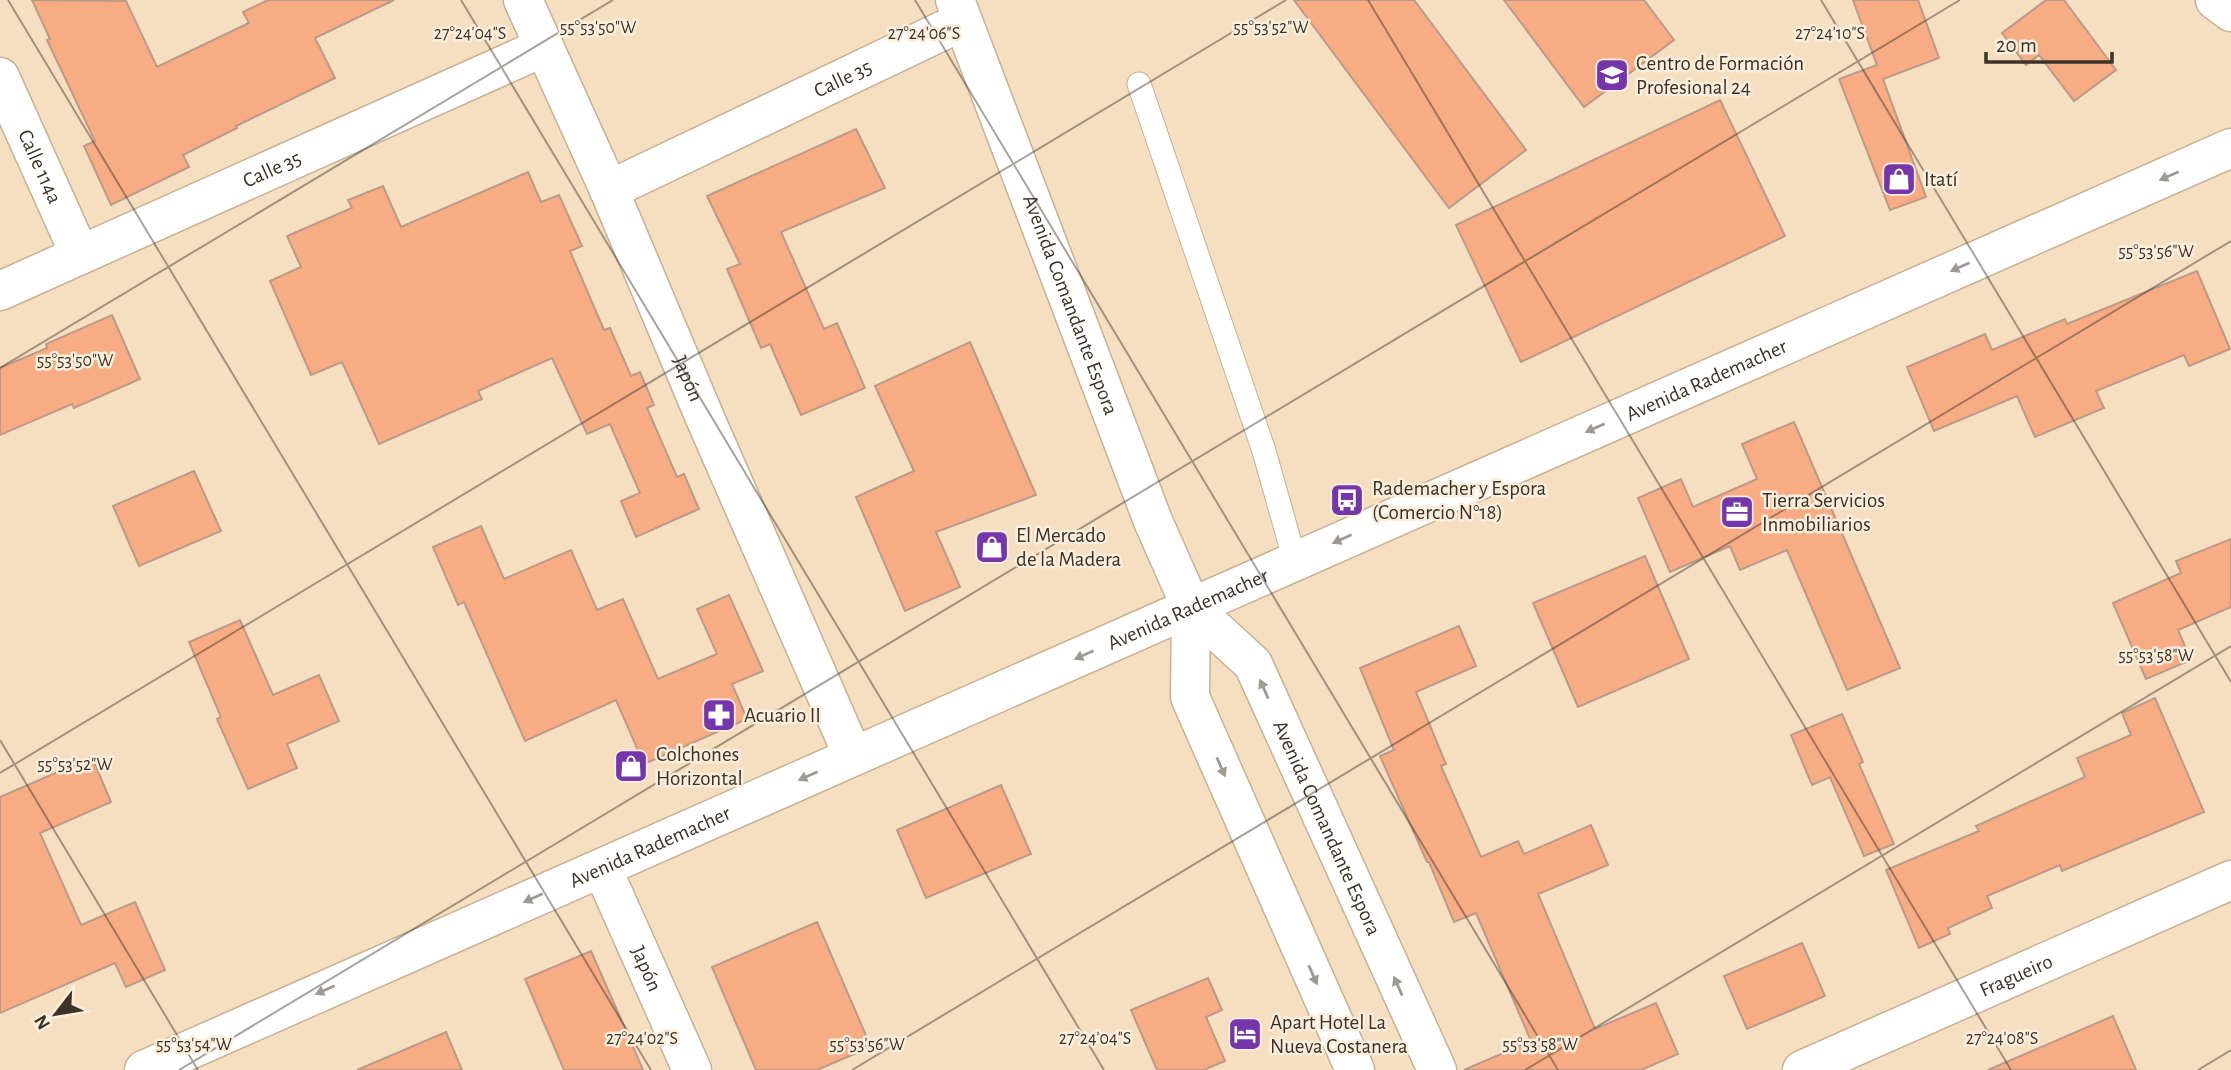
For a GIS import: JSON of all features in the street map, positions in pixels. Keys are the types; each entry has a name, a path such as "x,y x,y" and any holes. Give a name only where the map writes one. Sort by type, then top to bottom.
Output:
{"street":[{"name":"Japón","path":"523,0 609,190 853,756"},
{"path":"2215,0 2231,12"},
{"name":"Calle 35","path":"609,190 959,11"},
{"name":"Avenida Comandante Espora","path":"959,11 1153,521 1191,607 1253,664 1437,1070"},
{"name":"Calle 35","path":"0,290 544,47"},
{"name":"Calle 114a","path":"0,76 80,255"},
{"name":"Avenida Rademacher","path":"144,1070 2231,148"},
{"name":"Avenida Comandante Espora","path":"1191,607 1190,697 1355,1070"},
{"name":"Japón","path":"602,868 692,1070"},
{"name":"Fragueiro","path":"1802,1070 2231,880"}],"lane":[{"path":"1139,84 1264,450 1295,561"}],"building":[{"path":"32,0 126,1 157,67 249,23 243,12 268,0 394,0 315,38 335,78 183,155 189,167 111,205 84,146 95,141 47,40 50,39"},
{"path":"1294,0 1414,0 1526,150 1449,208"},
{"path":"1504,0 1644,0 1674,40 1584,107"},
{"path":"1853,0 1918,0 1939,58 1883,79 1926,197 1890,210 1839,79 1877,65"},
{"path":"2046,0 2064,0 2116,70 2074,101 2039,55 2026,65 2002,33"},
{"path":"1720,100 1785,236 1521,362 1456,225"},
{"path":"856,129 885,188 781,232 824,329 837,323 865,388 801,415 770,344 761,348 727,269 740,264 707,196"},
{"path":"528,172 541,202 559,195 582,246 570,251 604,330 610,328 631,376 640,372 654,405 647,408 677,477 684,474 699,509 636,537 621,501 640,493 610,424 587,434 552,358 478,391 482,399 379,444 342,362 311,375 270,281 301,267 287,236 352,208 348,200 383,186 401,227"},
{"path":"2197,271 2230,349 2189,366 2184,355 2096,391 2104,408 2035,437 2017,396 1934,431 1907,367 1985,334 1992,350 2065,319 2067,324"},
{"path":"112,315 140,379 74,408 72,404 0,435 0,368"},
{"path":"970,342 1036,495 936,532 960,587 905,611 856,497 914,471 875,386"},
{"path":"1794,422 1900,668 1847,690 1787,550 1740,570 1730,546 1670,572 1638,498 1681,479 1693,507 1757,479 1742,444"},
{"path":"194,471 221,531 139,566 113,506"},
{"path":"481,526 504,579 571,550 597,610 623,599 658,679 717,654 697,609 729,595 763,671 732,684 747,719 644,764 616,700 525,741 464,602 458,605 433,547"},
{"path":"2231,539 2231,607 2178,630 2191,660 2146,679 2113,603 2181,573 2176,561"},
{"path":"1645,556 1689,659 1578,707 1533,603"},
{"path":"240,620 273,695 319,675 339,721 287,744 297,768 248,789 217,719 221,717 189,642"},
{"path":"1459,626 1476,666 1416,692 1446,764 1441,766 1481,857 1518,841 1524,854 1591,825 1608,865 1538,894 1595,1029 1656,1003 1678,1054 1641,1070 1464,1070 1531,1041 1476,913 1454,922 1380,756 1394,750 1360,668"},
{"path":"2155,698 2204,812 2062,871 2060,865 1987,896 1992,908 1948,928 1950,934 1919,948 1886,870 1979,831 1976,826 2085,777 2077,758 2131,735 2122,713"},
{"path":"1842,714 1863,762 1859,764 1894,844 1864,856 1830,777 1812,785 1791,735"},
{"path":"92,757 111,802 40,833 81,925 135,902 165,970 126,987 115,963 0,1013 0,797"},
{"path":"1001,785 1031,854 926,898 897,830"},
{"path":"817,922 871,1047 817,1070 756,1070 712,967"},
{"path":"1802,943 1825,996 1747,1029 1724,976"},
{"path":"591,951 643,1070 564,1070 525,979"},
{"path":"1208,978 1222,1010 1206,1017 1225,1061 1204,1070 1157,1070 1131,1010"},
{"path":"2113,1016 2136,1070 1988,1070"},
{"path":"446,1032 462,1070 357,1070"}],"place":[{"name":"Centro de Formación Profesional 24","path":"1612,75"},
{"name":"Itatí","path":"1899,179"},
{"name":"Rademacher y Espora (Comercio N°18)","path":"1347,500"},
{"name":"Tierra Servicios Inmobiliarios","path":"1737,512"},
{"name":"El Mercado de la Madera","path":"992,547"},
{"name":"Acuario II","path":"719,715"},
{"name":"Colchones Horizontal","path":"631,766"},
{"name":"Apart Hotel La Nueva Costanera","path":"1245,1034"}]}
